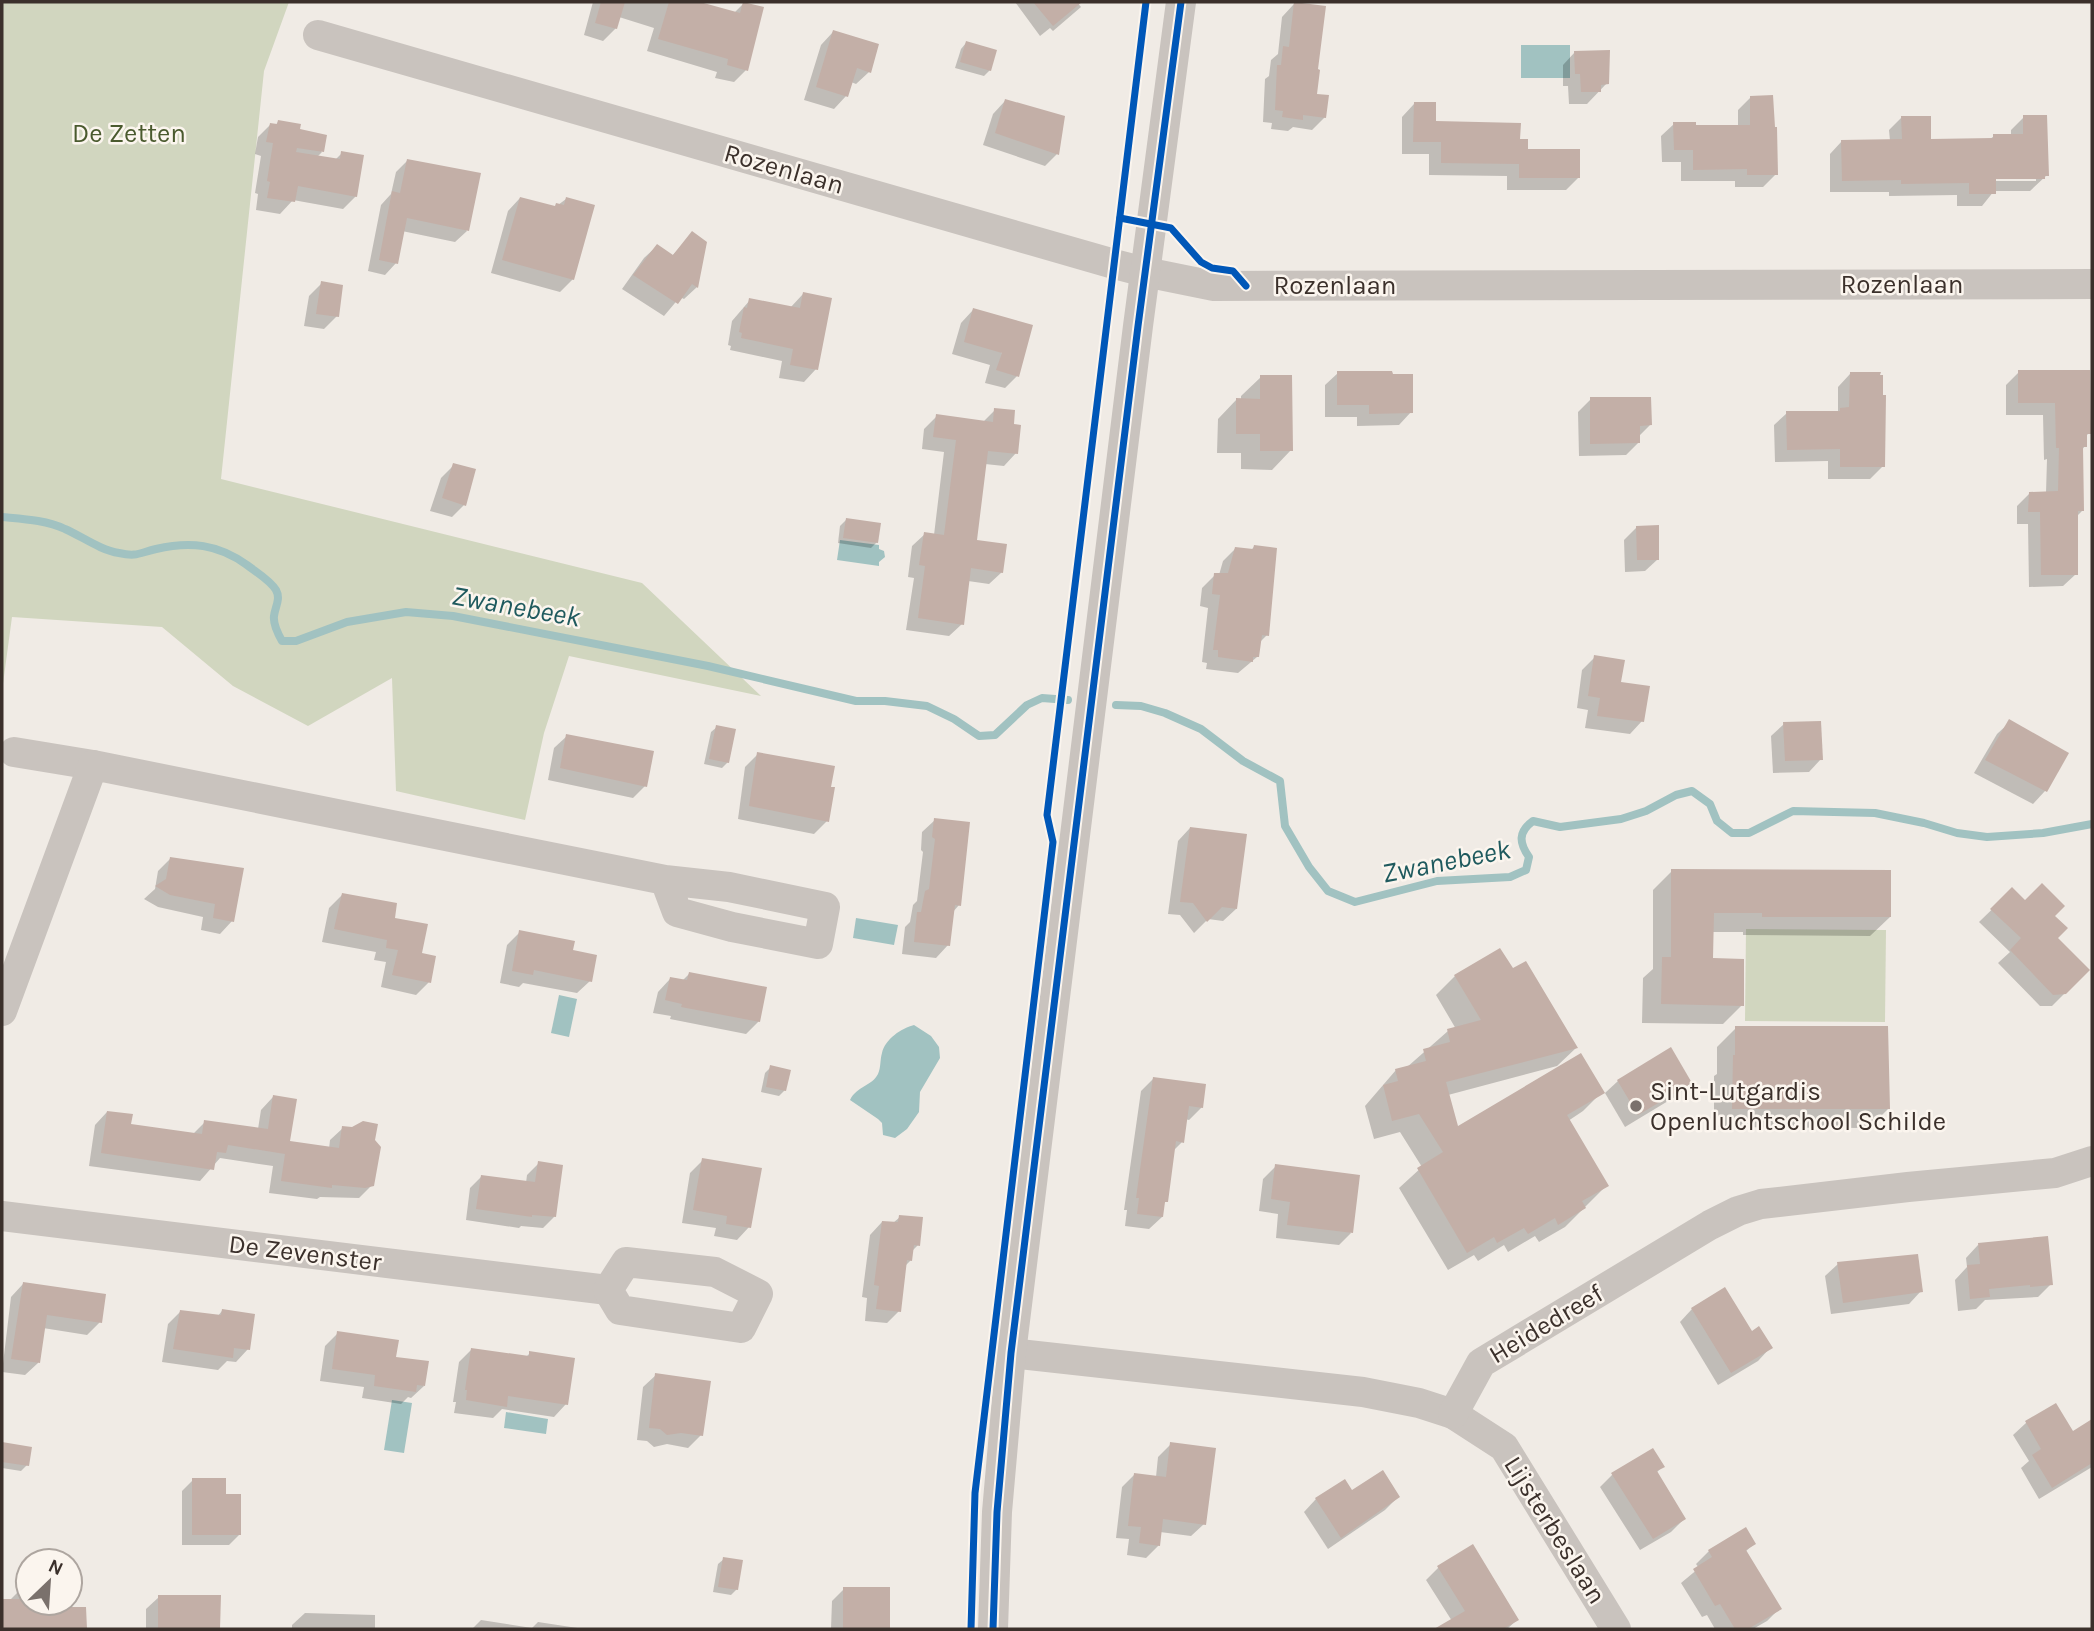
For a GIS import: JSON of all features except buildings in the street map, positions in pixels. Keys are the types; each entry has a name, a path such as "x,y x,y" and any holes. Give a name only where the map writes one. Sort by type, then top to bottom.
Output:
{"street":[{"path":"993,1629 997,1512 1011,1353 1181,2"},
{"name":"Rozenlaan","path":"318,35 1145,272 1214,286 2092,284"},
{"path":"14,752 93,765 665,880 729,887 825,907 818,944 732,927 677,912 665,880"},
{"path":"2,1011 93,765"},
{"name":"Heidedreef","path":"1453,1414 1481,1363 1738,1211 1761,1204 2055,1173 2092,1161"},
{"name":"De Zevenster","path":"2,1216 608,1290"},
{"path":"1011,1353 1363,1392 1419,1403 1453,1414"},
{"name":"Lijsterbeslaan","path":"1453,1414 1504,1447 1616,1629"}],"green space":[{"name":"De Zetten","path":"2,2 289,2 264,71 221,479 642,583 761,696 569,656 544,733 525,820 396,791 392,678 308,726 233,686 162,627 12,617 2,691"},
{"path":"1746,929 1886,930 1885,1022 1745,1021"}],"water":[{"path":"1521,45 1570,45 1570,78 1521,78"},
{"path":"840,540 879,545 885,557 879,562 879,566 837,560"},
{"path":"856,918 898,925 894,945 853,938"},
{"path":"559,995 577,999 569,1037 551,1033"},
{"path":"914,1025 931,1036 939,1047 940,1058 920,1092 919,1112 907,1129 895,1138 883,1135 882,1123 850,1100 878,1074 881,1055 890,1039 899,1031"},
{"path":"392,1400 412,1403 404,1453 384,1450"},
{"path":"506,1412 548,1419 546,1434 504,1428"}],"waterway":[{"name":"Zwanebeek","path":"2,517 50,524 105,549 130,555 180,545 203,546 225,553 259,573 276,590 278,600 274,622 282,641 296,641 347,622 406,612 453,616 708,666 856,701 927,706 954,719 979,736 995,735 1027,705 1042,698 1068,700"},
{"name":"Zwanebeek","path":"1116,705 1141,706 1201,729 1243,761 1280,781 1285,826 1309,867 1328,891 1355,902 1437,881 1510,877 1526,870 1529,857 1523,847 1522,838 1525,829 1533,821 1560,827 1621,819 1646,811 1676,795 1692,791 1710,804 1717,821 1732,833 1749,833 1793,811 1875,813 1957,833 1987,837 2043,833 2092,824"}],"cycle path":[{"path":"971,1629 975,1493 1053,842 1047,815 1146,2"},
{"path":"993,1629 997,1512 1011,1353 1138,326 1181,2"},
{"path":"1120,218 1171,228 1201,262 1212,268 1233,271 1246,286"}],"place":[{"name":"Sint-Lutgardis Openluchtschool Schilde","path":"1636,1106"}]}
